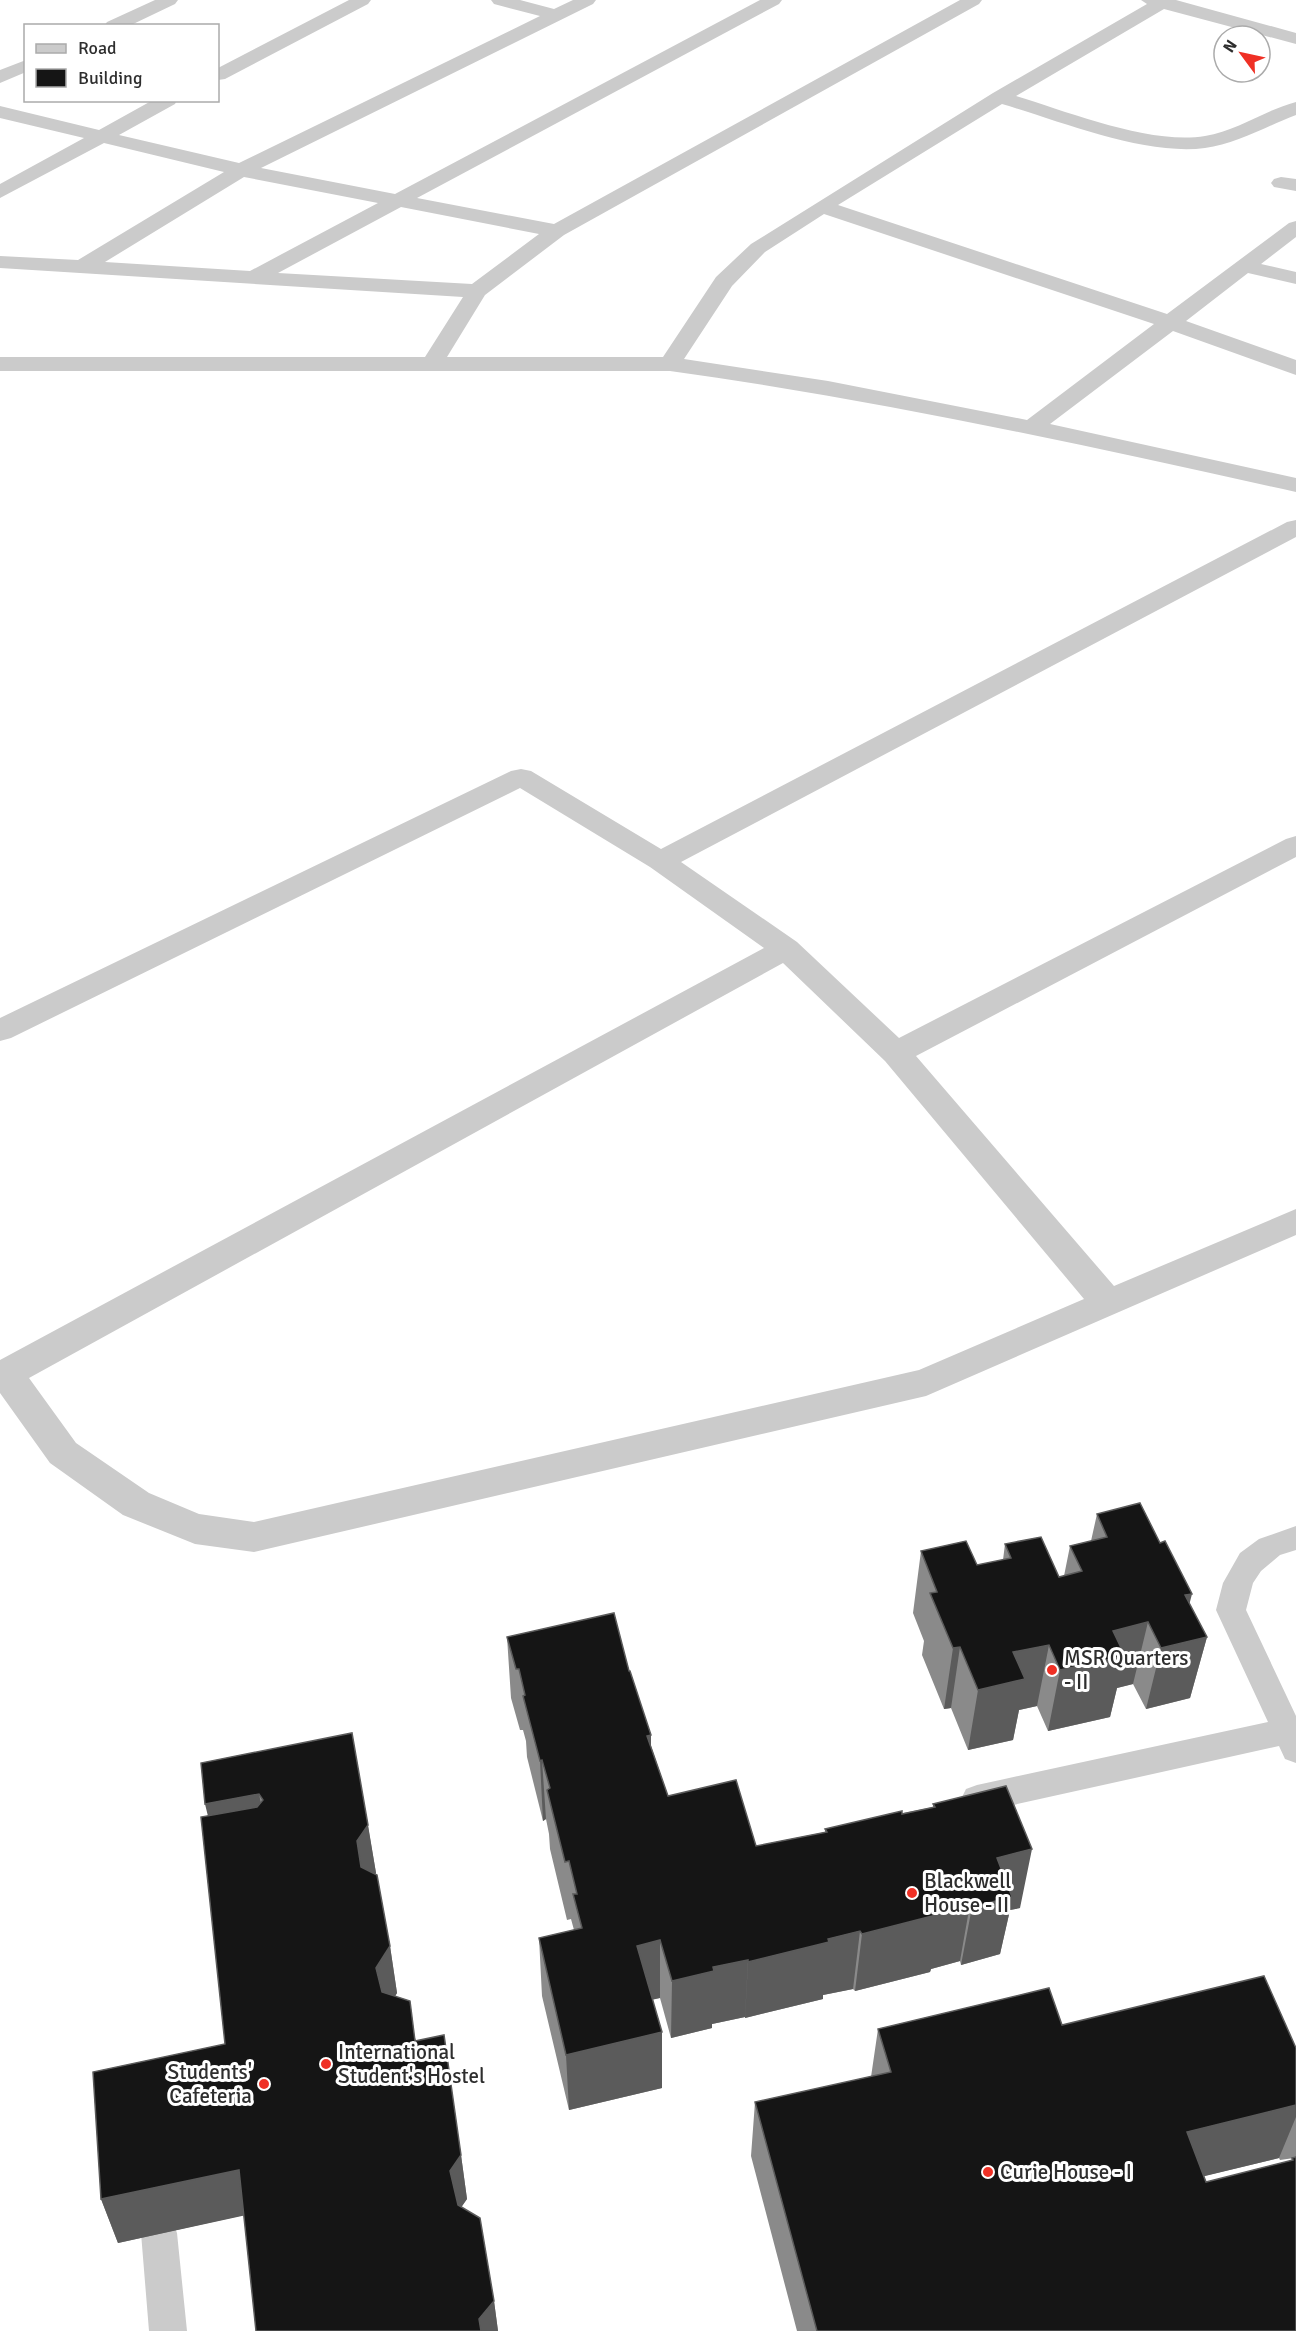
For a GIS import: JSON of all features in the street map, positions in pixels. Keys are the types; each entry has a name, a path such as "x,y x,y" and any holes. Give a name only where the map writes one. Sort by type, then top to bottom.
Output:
{"street":[{"path":"117,24 169,0"},
{"path":"219,74 363,0"},
{"path":"500,0 556,15"},
{"path":"82,267 241,170 587,0"},
{"path":"252,278 773,0"},
{"path":"432,364 477,291 513,262 558,231 973,0"},
{"path":"670,364 724,282 758,248 822,206 1160,1 1296,39"},
{"path":"0,77 24,66"},
{"path":"1000,97 1125,132 1181,143 1212,140 1296,108"},
{"path":"0,192 164,102"},
{"path":"0,112 241,170 399,198 558,231"},
{"path":"822,206 1171,323 1296,368"},
{"path":"1031,428 1296,227"},
{"path":"0,262 477,291"},
{"path":"1244,266 1296,278"},
{"path":"0,364 670,364 767,376 1031,428 1296,485"},
{"path":"660,861 1296,526"},
{"path":"0,1031 521,777 660,861 786,949 896,1053 1108,1303"},
{"path":"896,1053 1296,845"},
{"path":"786,949 3,1375 63,1453 136,1504 195,1528 254,1537 926,1382 1296,1221"}],"lane":[{"path":"948,1806 1291,1740 1231,1610 1234,1587 1245,1567 1276,1542 1296,1538"},
{"path":"159,2233 168,2331"}],"building":[{"path":"1140,1503 1160,1543 1165,1541 1192,1594 1185,1595 1207,1637 1161,1648 1148,1622 1113,1631 1125,1656 1060,1670 1049,1645 1013,1652 1025,1679 978,1690 960,1647 953,1648 930,1593 937,1592 921,1551 966,1541 977,1565 1011,1558 1005,1544 1041,1537 1059,1577 1082,1571 1070,1546 1107,1537 1097,1514"},
{"name":"Blackwell House - II","path":"614,1613 629,1671 651,1735 647,1736 668,1796 736,1780 756,1846 827,1832 825,1829 902,1811 902,1814 935,1807 933,1804 1006,1786 1032,1849 997,1858 1012,1897 972,1907 970,1904 862,1934 860,1931 828,1939 829,1942 748,1962 748,1960 713,1967 714,1971 672,1981 660,1940 637,1946 662,2032 566,2055 539,1938 582,1928 573,1894 577,1894 569,1861 565,1862 547,1790 550,1788 542,1760 540,1761 523,1696 525,1695 519,1669 516,1669 507,1637"},
{"name":"International Student's Hostel","path":"352,1733 368,1825 357,1841 361,1867 377,1875 390,1946 376,1968 382,1992 410,2001 415,2041 444,2035 461,2155 450,2171 458,2205 480,2218 494,2301 479,2319 481,2331 256,2331 239,2170 101,2199 93,2072 225,2044 201,1817 257,1807 263,1800 259,1794 205,1804 201,1763"},
{"name":"Curie House - I","path":"1264,1976 1296,2048 1296,2105 1187,2132 1206,2182 1293,2160 1292,2158 1296,2157 1296,2331 817,2331 755,2102 891,2072 878,2029 1049,1988 1062,2025"}],"place":[{"name":"MSR Quarters - II","path":"1052,1670"},
{"name":"Blackwell House - II","path":"912,1893"},
{"name":"International Student's Hostel","path":"326,2064"},
{"name":"Students' Cafeteria","path":"264,2084"},
{"name":"Curie House - I","path":"988,2172"}]}
